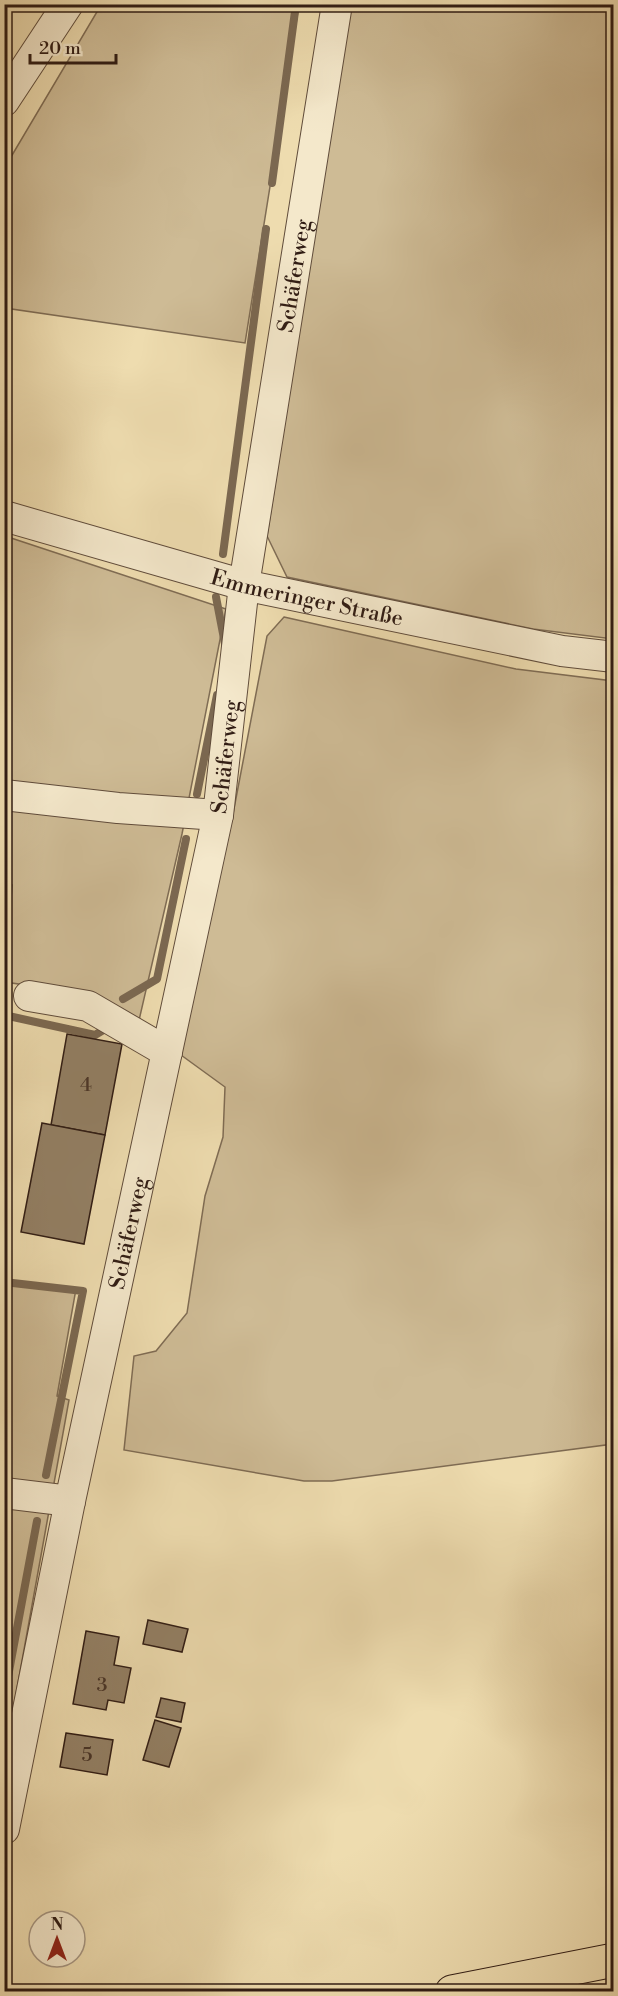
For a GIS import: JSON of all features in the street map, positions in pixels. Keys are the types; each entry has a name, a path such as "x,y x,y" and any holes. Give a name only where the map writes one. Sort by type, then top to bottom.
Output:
{"highway":[{"path":"452,1992 614,1960"}],"street":[{"path":"4,102 69,4"},
{"name":"Schäferweg","path":"4,1829 70,1502 218,815 244,585 337,4"},
{"name":"Emmeringer Straße","path":"4,516 244,585 562,651 614,657"},
{"path":"4,795 118,808 218,815"},
{"path":"29,996 88,1006 167,1052"},
{"path":"4,1493 70,1502"}],"path":[{"path":"4,22 16,4"}],"shaded area":[{"path":"101,5 299,5 245,343 5,308 5,167"},
{"path":"350,5 613,5 613,639 533,629 287,577 267,536"},
{"path":"5,536 226,609 182,834 137,1029 74,992 5,982 12,885 5,885 7,784 4,784"},
{"path":"284,617 516,669 613,681 613,1444 332,1481 304,1481 124,1450 134,1356 156,1351 187,1313 205,1196 223,1137 225,1087 181,1055 233,814 267,636"},
{"path":"5,1281 76,1289 57,1396 69,1400 9,1733 5,1732"}],"building":[{"path":"67,1034 122,1044 105,1135 51,1125"},
{"path":"42,1123 105,1135 84,1244 21,1232"},
{"path":"148,1620 188,1629 182,1652 143,1644"},
{"path":"86,1631 119,1637 114,1665 131,1668 124,1703 108,1700 106,1710 73,1704"},
{"path":"161,1698 185,1703 181,1722 156,1717"},
{"path":"155,1720 181,1728 169,1767 143,1760"},
{"path":"66,1733 113,1740 107,1775 60,1767"}],"waterway":[{"path":"272,183 296,4"},
{"path":"223,554 266,229"},
{"path":"216,597 225,644"},
{"path":"197,794 217,695"},
{"path":"123,999 157,979 186,839"},
{"path":"4,1015 95,1035 110,1026"},
{"path":"4,1282 83,1291 46,1475"},
{"path":"4,1698 37,1521"}]}
